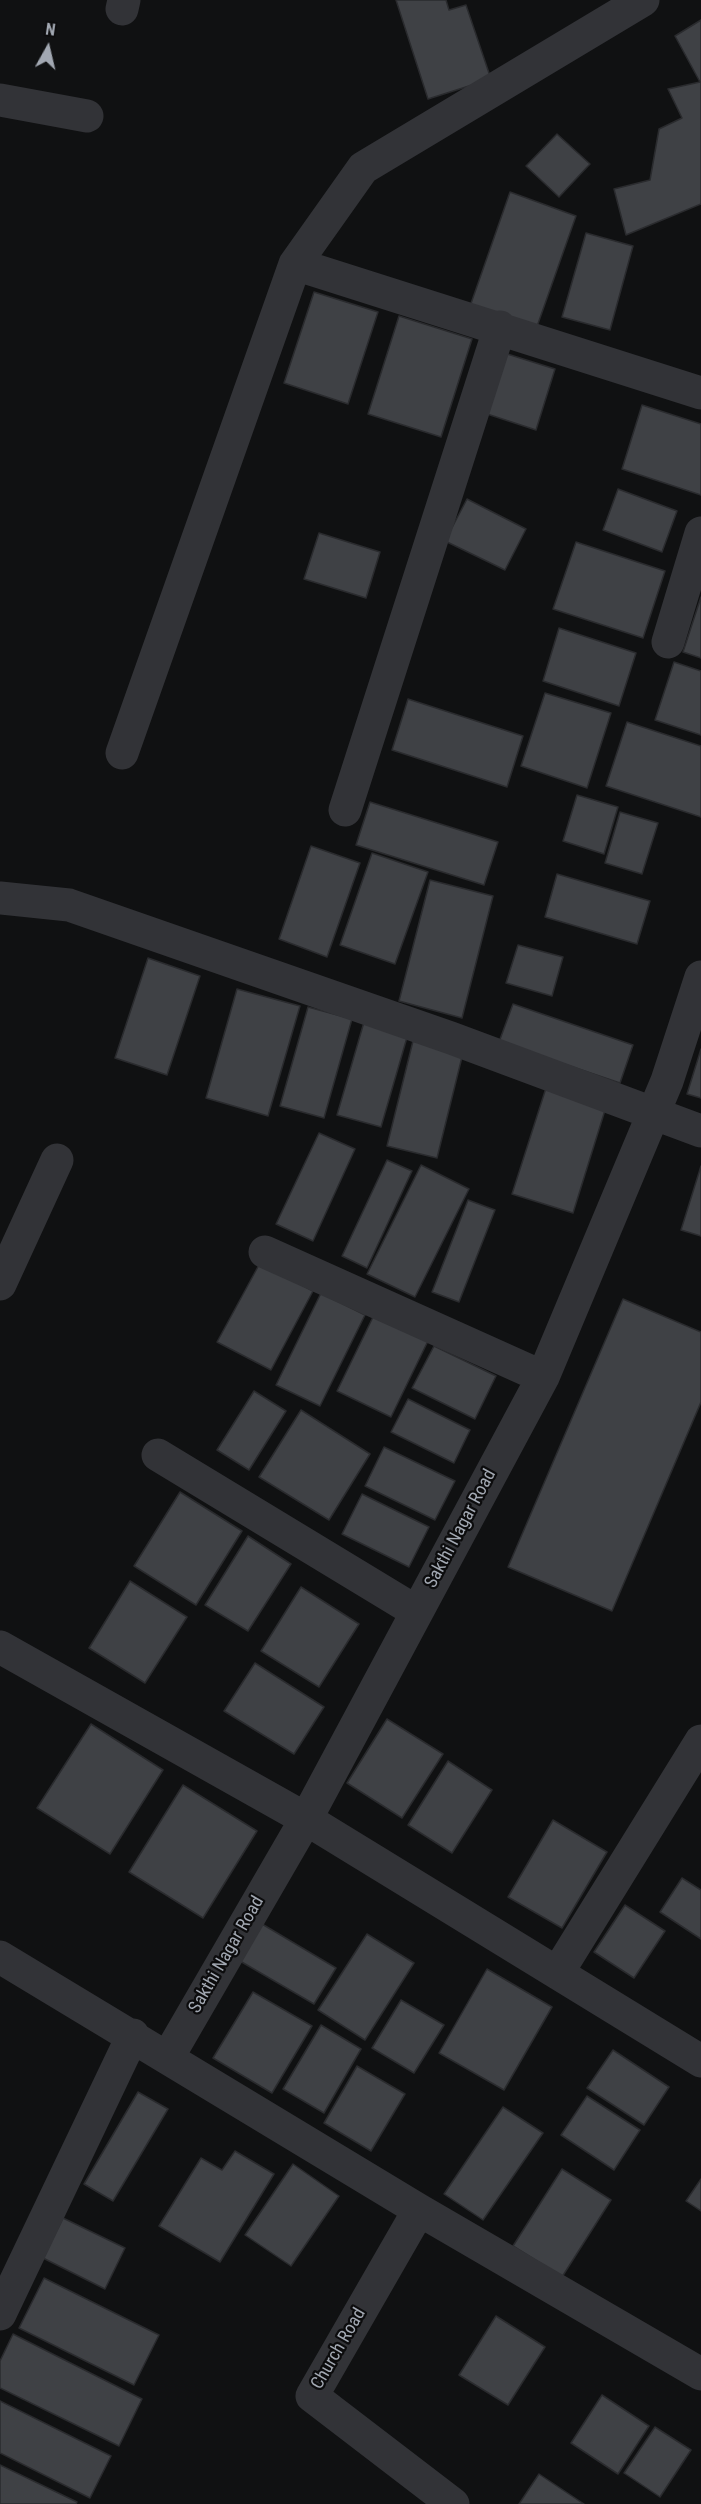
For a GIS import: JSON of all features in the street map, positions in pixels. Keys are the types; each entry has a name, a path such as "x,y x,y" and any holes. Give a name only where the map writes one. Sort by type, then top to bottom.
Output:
{"street":[{"path":"122,753 295,264 363,168 643,0"},
{"path":"0,100 87,117"},
{"path":"295,264 500,327 701,393"},
{"path":"345,810 500,327"},
{"path":"668,642 701,533"},
{"path":"0,898 69,904 451,1038 701,1131"},
{"name":"Sakthi Nagar Road","path":"168,2057 306,1819 543,1377 667,1081 701,976"},
{"path":"0,1284 57,1160"},
{"path":"265,1252 543,1377"},
{"path":"158,1455 417,1612"},
{"path":"0,1647 306,1819 701,2061"},
{"path":"558,1972 701,1741"},
{"path":"0,1957 133,2035 419,2210 701,2374"},
{"path":"0,2314 133,2035"},
{"name":"Church Road","path":"419,2210 312,2396 453,2504"}],"building":[{"path":"396,0 446,0 449,10 466,5 491,79 428,99"},
{"path":"701,20 701,204 626,235 614,189 650,180 659,129 682,118 668,89 700,82 675,36"},
{"path":"557,134 590,164 559,197 526,166"},
{"path":"510,192 576,216 534,335 468,312"},
{"path":"586,233 633,246 610,330 562,317"},
{"path":"314,292 378,312 348,404 284,383"},
{"path":"399,316 472,339 441,437 368,414"},
{"path":"501,352 555,369 536,430 481,412"},
{"path":"642,405 701,424 701,495 622,469"},
{"path":"618,489 677,511 662,552 603,530"},
{"path":"467,499 526,529 505,570 445,541"},
{"path":"319,533 380,552 366,598 304,579"},
{"path":"576,542 665,571 643,638 553,609"},
{"path":"701,597 701,658 683,652"},
{"path":"559,628 636,653 619,706 543,681"},
{"path":"674,662 701,671 701,735 655,720"},
{"path":"545,693 611,713 587,788 521,766"},
{"path":"408,699 523,736 507,787 392,750"},
{"path":"627,722 701,746 701,817 606,786"},
{"path":"577,795 618,807 604,854 563,841"},
{"path":"370,802 498,842 484,885 356,845"},
{"path":"620,812 658,823 642,874 605,863"},
{"path":"311,846 360,863 327,957 279,939"},
{"path":"372,853 428,872 395,964 340,945"},
{"path":"557,874 650,901 637,944 545,917"},
{"path":"430,880 493,896 462,1018 399,1001"},
{"path":"518,945 563,957 552,996 506,983"},
{"path":"148,958 200,976 167,1075 115,1058"},
{"path":"237,989 300,1006 268,1116 206,1098"},
{"path":"513,1004 633,1045 620,1083 499,1042"},
{"path":"308,1007 352,1019 324,1118 280,1106"},
{"path":"364,1022 408,1034 381,1127 337,1115"},
{"path":"413,1041 463,1053 437,1158 387,1146"},
{"path":"701,1049 701,1098 687,1094"},
{"path":"546,1088 606,1107 573,1213 512,1194"},
{"path":"319,1133 355,1149 313,1241 276,1224"},
{"path":"387,1160 412,1171 367,1268 342,1256"},
{"path":"421,1165 469,1189 415,1297 367,1274"},
{"path":"701,1166 701,1236 681,1230"},
{"path":"468,1200 495,1210 459,1302 432,1292"},
{"path":"260,1263 313,1291 271,1370 217,1342"},
{"path":"321,1293 365,1315 320,1406 276,1385"},
{"path":"623,1299 701,1332 701,1402 612,1611 508,1567"},
{"path":"374,1315 428,1341 391,1417 337,1391"},
{"path":"434,1346 496,1376 475,1419 412,1388"},
{"path":"254,1391 286,1411 249,1470 217,1450"},
{"path":"408,1399 470,1430 454,1463 391,1432"},
{"path":"301,1410 370,1454 329,1520 259,1477"},
{"path":"384,1447 455,1481 435,1520 365,1486"},
{"path":"180,1492 242,1531 196,1605 134,1566"},
{"path":"362,1494 429,1527 409,1567 342,1534"},
{"path":"248,1536 291,1564 248,1631 205,1605"},
{"path":"130,1581 187,1617 145,1683 89,1648"},
{"path":"301,1587 359,1624 319,1687 261,1651"},
{"path":"255,1663 324,1707 294,1754 224,1711"},
{"path":"387,1719 443,1754 402,1818 347,1783"},
{"path":"91,1724 163,1770 110,1854 37,1808"},
{"path":"448,1761 492,1790 452,1853 408,1825"},
{"path":"183,1785 257,1831 203,1918 129,1872"},
{"path":"553,1820 607,1852 562,1928 508,1897"},
{"path":"682,1878 701,1890 701,1939 660,1912"},
{"path":"625,1905 665,1931 634,1978 594,1952"},
{"path":"262,1924 336,1968 314,2004 240,1961"},
{"path":"367,1934 414,1963 365,2040 318,2010"},
{"path":"487,1969 552,2007 504,2090 439,2053"},
{"path":"253,1992 312,2026 272,2093 213,2058"},
{"path":"401,2000 444,2025 414,2073 372,2048"},
{"path":"321,2025 361,2049 324,2113 283,2089"},
{"path":"613,2050 669,2087 644,2125 587,2088"},
{"path":"357,2066 405,2094 371,2151 324,2123"},
{"path":"138,2092 168,2109 113,2201 84,2184"},
{"path":"587,2096 640,2130 614,2170 561,2135"},
{"path":"503,2107 543,2133 483,2220 444,2194"},
{"path":"235,2151 274,2174 220,2262 159,2226 201,2158 222,2170"},
{"path":"293,2164 339,2196 291,2266 245,2235"},
{"path":"562,2169 611,2200 562,2277 513,2246"},
{"path":"701,2179 701,2211 686,2201"},
{"path":"63,2218 125,2248 105,2289 43,2258"},
{"path":"44,2278 159,2335 134,2385 19,2328"},
{"path":"496,2316 545,2347 508,2405 459,2375"},
{"path":"13,2334 142,2399 119,2446 0,2388 0,2361"},
{"path":"602,2395 649,2426 618,2474 571,2443"},
{"path":"0,2401 111,2456 90,2498 0,2453"},
{"path":"655,2427 691,2450 660,2497 624,2473"},
{"path":"0,2465 77,2502 76,2504 0,2504"},
{"path":"539,2474 584,2504 519,2504"}]}
